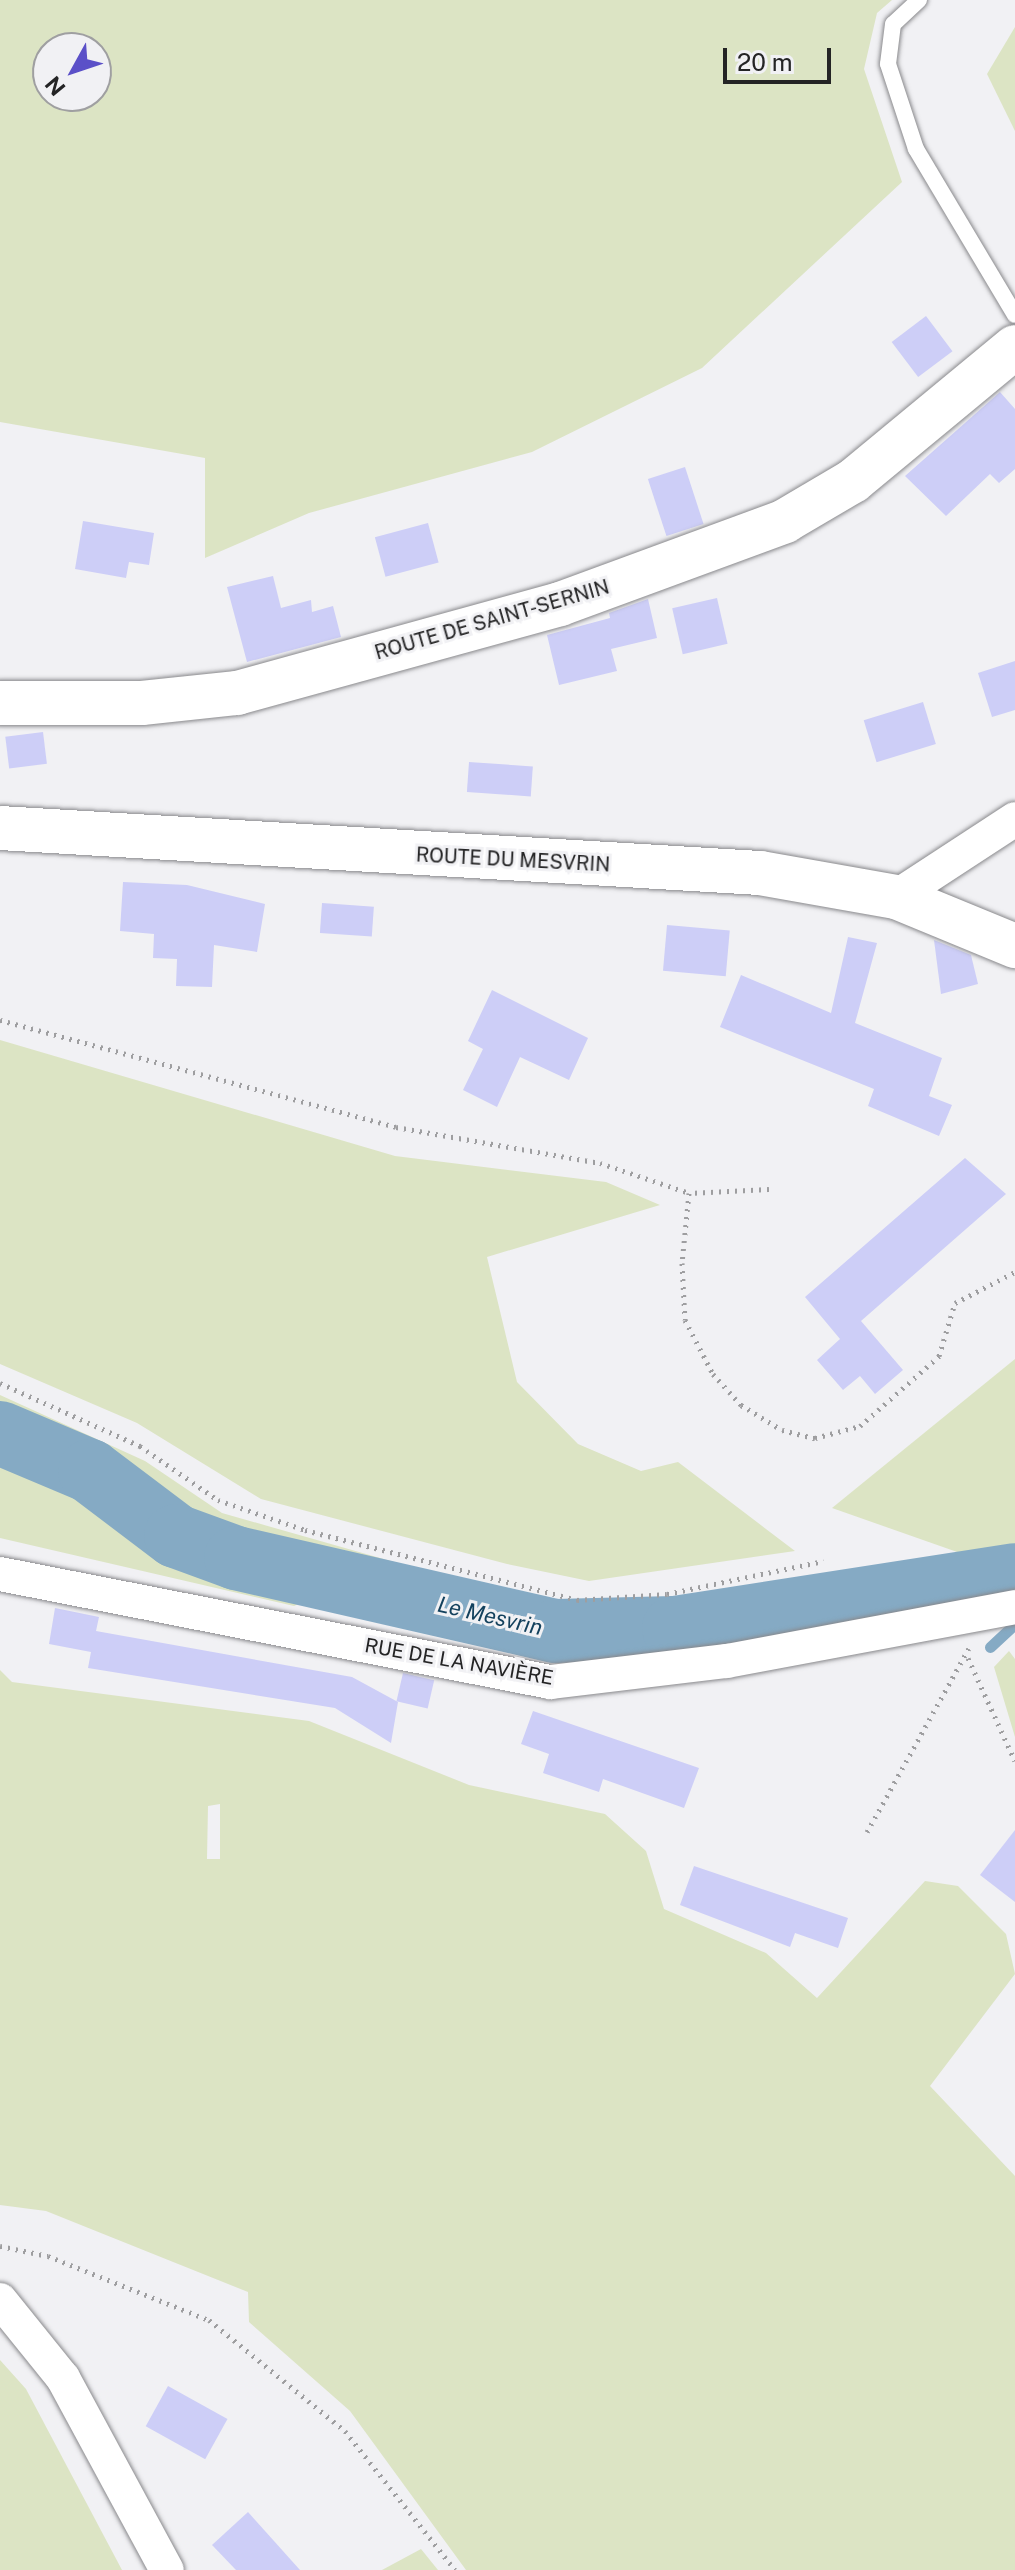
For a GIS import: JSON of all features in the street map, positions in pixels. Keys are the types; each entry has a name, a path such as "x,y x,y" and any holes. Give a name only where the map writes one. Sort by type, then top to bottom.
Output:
{"street":[{"name":"ROUTE DE SAINT-SERNIN","path":"0,703 142,703 237,693 560,604 785,521 853,481 1015,347"},
{"path":"896,897 1015,819"},
{"name":"ROUTE DU MESVRIN","path":"0,828 760,873 896,897 1015,946"},
{"name":"RUE DE LA NAVIÈRE","path":"0,1574 550,1682 727,1661 1015,1607"},
{"path":"0,2300 63,2378 167,2570"}],"lane":[{"path":"919,0 893,24 888,64 916,149 1015,315"}],"path":[{"path":"0,1020 396,1127 600,1163 689,1193 769,1189"},
{"path":"689,1193 685,1320 713,1374 741,1405 782,1430 815,1438 860,1426 939,1356 955,1303 1015,1272"},
{"path":"0,1383 140,1446 218,1500 305,1530 577,1600 667,1594 824,1561"},
{"path":"867,1832 967,1657 976,1612"},
{"path":"967,1657 1015,1761"},
{"path":"0,2246 48,2256 209,2320 345,2431 455,2570"}],"green space":[{"path":"0,0 892,0 877,13 864,69 902,182 702,368 532,452 309,513 205,558 205,458 0,422"},
{"path":"1015,27 1015,131 987,74"},
{"path":"0,1040 395,1156 606,1182 660,1205 487,1257 517,1382 578,1444 641,1471 678,1462 795,1551 589,1581 507,1564 261,1499 137,1423 0,1364"},
{"path":"1015,1359 1015,1556 960,1553 832,1508"},
{"path":"0,1395 145,1461 222,1513 542,1604 523,1610 304,1561 160,1513 114,1469 0,1424"},
{"path":"0,1447 70,1473 164,1542 319,1595 294,1606 0,1538"},
{"path":"1009,1651 1015,1659 1015,1737 994,1667"},
{"path":"0,1670 12,1682 309,1721 469,1785 605,1814 646,1851 664,1909 766,1953 817,1998 925,1881 958,1886 1006,1934 1015,1974 930,2086 1015,2176 1015,2570 466,2570 350,2411 249,2322 248,2292 46,2211 0,2205","holes":["220,1804 220,1859 207,1859 208,1806"]},
{"path":"0,2360 26,2389 122,2570 0,2570"},
{"path":"421,2549 438,2570 382,2570"}],"building":[{"path":"926,316 952,351 918,377 892,342"},
{"path":"1000,392 1015,409 1015,469 999,483 990,474 946,516 905,476"},
{"path":"685,467 704,524 666,536 648,479"},
{"path":"83,521 154,533 149,565 129,562 126,578 75,569"},
{"path":"428,523 439,563 385,577 375,537"},
{"path":"273,576 281,608 311,600 312,612 333,606 341,637 247,662 227,587"},
{"path":"717,598 728,644 683,654 672,608"},
{"path":"648,599 657,638 611,649 617,671 559,685 547,635 610,618 609,613"},
{"path":"1015,661 1015,710 992,717 978,673"},
{"path":"923,702 936,744 877,762 864,720"},
{"path":"43,732 47,764 9,768 5,737"},
{"path":"469,762 533,766 531,796 467,792"},
{"path":"123,882 187,885 265,904 257,952 214,945 212,987 176,986 177,959 153,958 154,934 120,931"},
{"path":"322,903 374,907 372,937 320,933"},
{"path":"667,925 730,930 726,976 663,971"},
{"path":"848,937 877,943 855,1023 942,1058 929,1096 952,1105 939,1136 868,1106 874,1089 720,1027 741,975 831,1013"},
{"path":"934,940 971,955 978,984 941,994"},
{"path":"492,990 588,1038 569,1080 520,1057 497,1107 463,1090 483,1049 468,1041"},
{"path":"965,1158 1006,1194 861,1321 903,1370 875,1394 860,1376 843,1390 817,1360 840,1339 805,1297"},
{"path":"55,1608 99,1617 96,1631 352,1677 398,1702 391,1743 335,1708 88,1668 91,1652 49,1644"},
{"path":"403,1673 434,1680 428,1708 396,1701"},
{"path":"533,1711 699,1768 684,1808 603,1779 599,1792 543,1773 549,1754 521,1744"},
{"path":"1015,1830 1015,1902 980,1875"},
{"path":"694,1866 848,1918 838,1948 795,1933 790,1947 680,1905"},
{"path":"168,2386 227,2419 205,2459 146,2426"},
{"path":"248,2512 300,2570 236,2570 212,2545"}],"waterway":[{"name":"Le Mesvrin","path":"0,1433 90,1471 176,1536 236,1558 556,1631 674,1628 1015,1575"},
{"path":"990,1647 1015,1624"}]}
